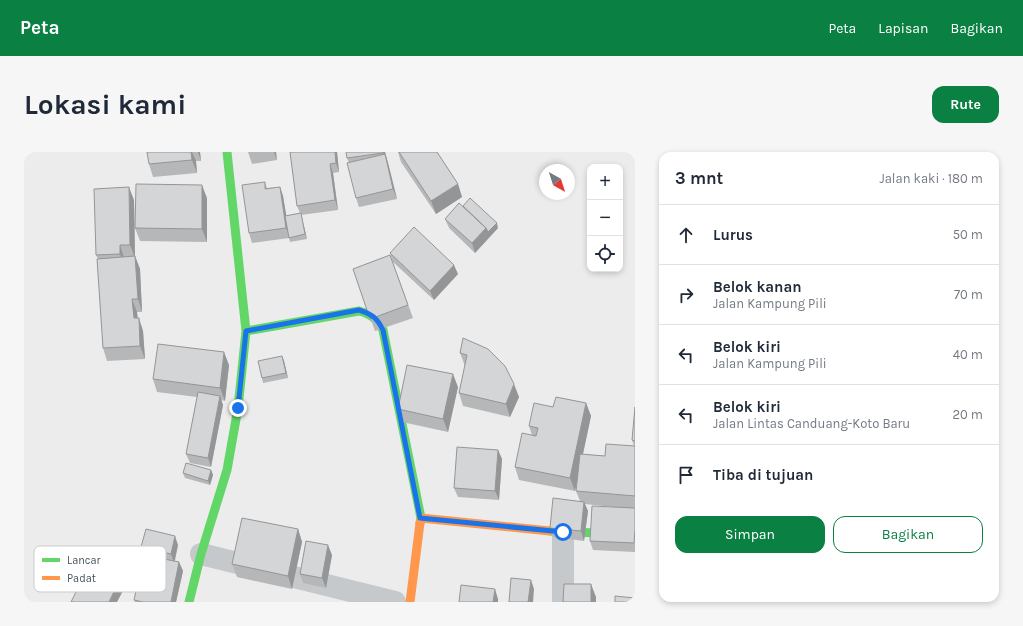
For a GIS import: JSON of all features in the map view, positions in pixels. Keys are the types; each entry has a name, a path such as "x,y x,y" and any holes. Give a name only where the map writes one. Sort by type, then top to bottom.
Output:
{"street":[{"path":"189,602 201,554 227,470 238,408 246,331 227,152"},
{"path":"246,331 359,310 370,313 378,320 383,330 420,518 410,602"},
{"path":"420,518 563,532 629,535"},
{"path":"562,602 563,532"},
{"path":"201,554 395,602"}],"building":[{"path":"147,152 191,152 192,160 149,164"},
{"path":"290,152 335,152 336,163 330,164 335,200 297,206"},
{"path":"346,152 383,152 383,153 347,158"},
{"path":"399,152 437,152 458,184 431,201"},
{"path":"385,154 393,189 356,198 347,163"},
{"path":"265,182 265,189 280,187 286,228 249,233 242,185"},
{"path":"136,184 202,185 202,229 135,228"},
{"path":"129,187 130,245 120,245 120,254 96,255 94,189"},
{"path":"470,198 497,223 488,232 486,228 463,206"},
{"path":"459,203 486,228 472,243 445,219"},
{"path":"301,213 305,234 289,238 285,216"},
{"path":"414,227 454,265 430,291 390,253"},
{"path":"390,255 408,305 370,319 353,269"},
{"path":"135,256 138,299 132,299 134,318 139,318 140,346 103,348 97,259"},
{"path":"463,338 488,349 505,366 514,384 506,404 459,393 467,355 460,353"},
{"path":"158,344 224,352 220,388 153,379"},
{"path":"282,356 286,373 262,378 258,361"},
{"path":"407,365 453,374 443,419 398,409"},
{"path":"198,392 220,396 208,458 186,454"},
{"path":"556,397 586,403 570,478 515,467 522,433 536,436 538,428 529,426 534,403 553,407"},
{"path":"635,407 635,441 632,440"},
{"path":"606,444 635,446 635,496 576,491 580,454 605,456"},
{"path":"457,447 498,450 495,491 454,488"},
{"path":"186,463 211,470 208,481 183,473"},
{"path":"553,498 584,502 581,531 550,528"},
{"path":"592,506 635,508 634,543 590,541"},
{"path":"242,518 298,529 288,576 232,564"},
{"path":"146,529 175,536 171,554 166,553 166,546 141,546"},
{"path":"306,541 328,545 322,578 300,574"},
{"path":"166,559 179,562 171,602 143,602 134,600 136,592 166,592"},
{"path":"511,578 531,580 528,602 509,602"},
{"path":"564,584 591,584 591,602 563,602"},
{"path":"461,585 495,589 493,602 459,602"},
{"path":"76,592 114,592 109,602 71,602"},
{"path":"615,596 635,598 635,602 615,602"}],"traffic: fast":[{"path":"189,602 201,554 227,470 238,408 246,331 227,152"},
{"path":"246,331 359,311 370,315 376,320 383,330 421,518 420,523"},
{"path":"550,531 620,534"}],"traffic: slow":[{"path":"421,518 550,531"},
{"path":"410,602 420,523"}],"route":[{"path":"238,408 246,331 359,310 370,313 378,320 383,330 420,518 563,532"}]}
